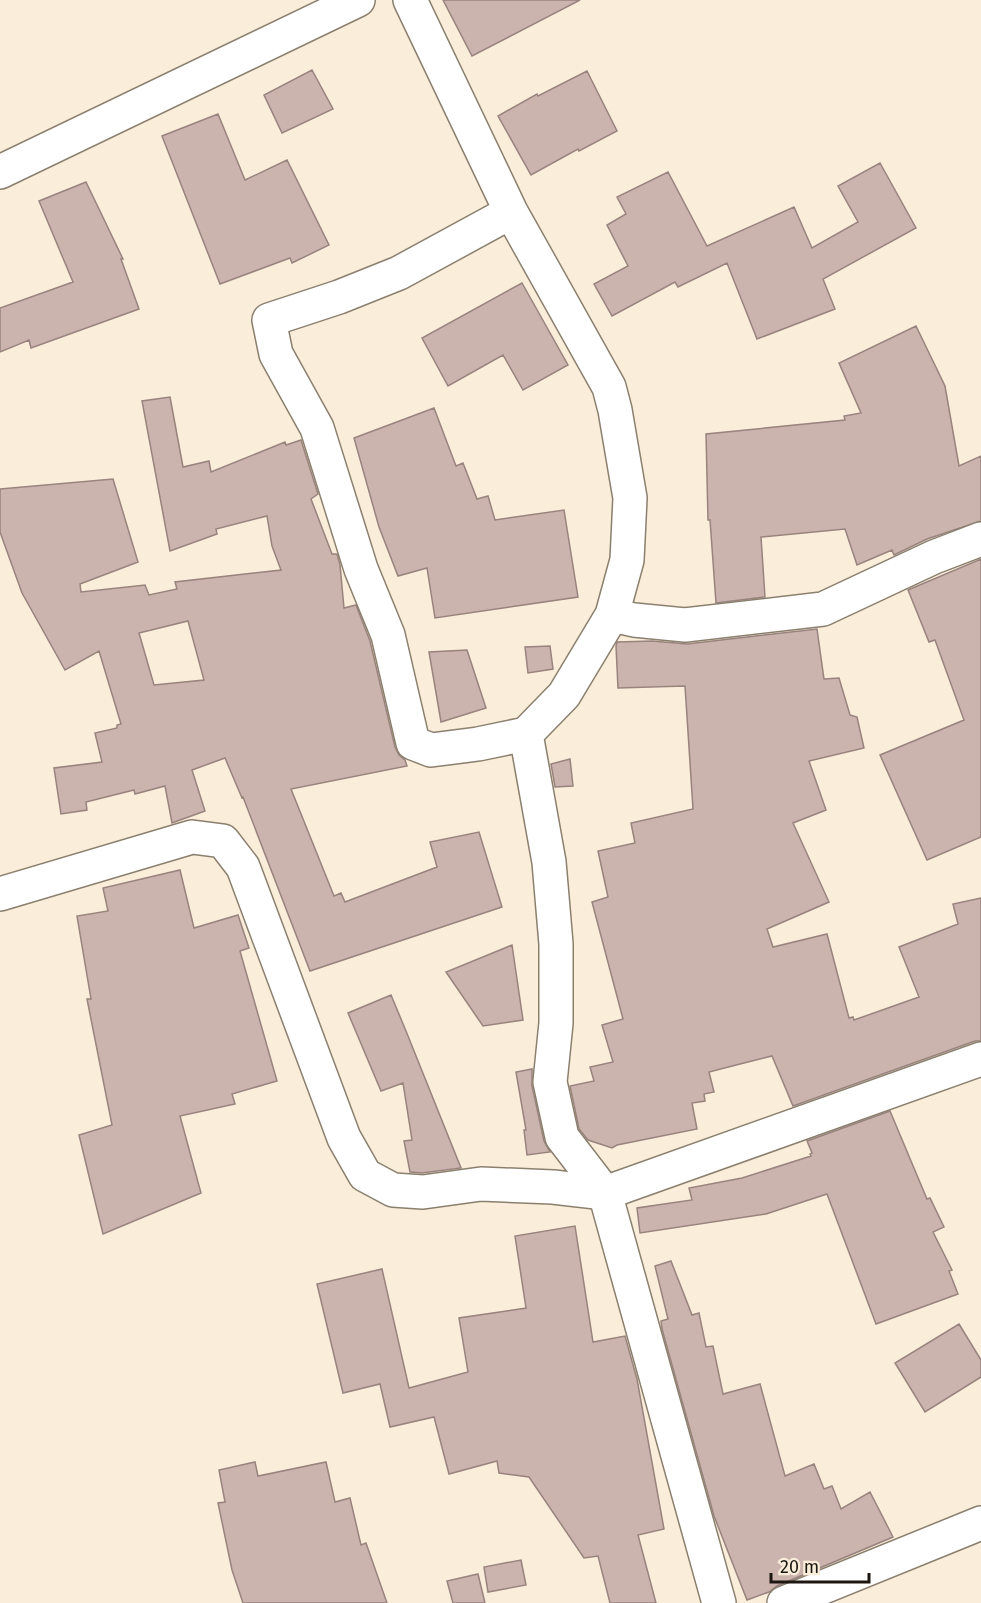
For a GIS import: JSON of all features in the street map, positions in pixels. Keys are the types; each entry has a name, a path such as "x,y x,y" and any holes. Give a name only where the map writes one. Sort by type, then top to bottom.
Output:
{"street":[{"path":"0,172 358,0"},
{"path":"410,0 511,212 609,387 630,498 627,560 612,615 564,694 526,734 478,744 431,750 413,743 388,635 361,569 317,428 276,354 269,320 339,297 399,273 511,212"},
{"path":"612,615 634,620 685,625 823,609 934,557 981,539"},
{"path":"526,734 549,862 556,944 556,1023 550,1082 562,1137 605,1193 719,1603"},
{"path":"0,894 192,837 223,841 243,867 344,1138 365,1175 393,1190 423,1192 481,1184 553,1187 605,1193 981,1059"},
{"path":"784,1603 981,1523"}],"building":[{"path":"443,0 580,0 472,56"},
{"path":"312,70 333,109 282,133 264,95"},
{"path":"587,71 617,131 531,175 498,116 537,94 538,96"},
{"path":"218,114 245,180 287,160 329,245 292,263 290,258 220,284 162,136"},
{"path":"880,163 916,228 823,279 835,309 757,339 727,263 678,287 675,282 612,316 594,284 628,266 607,225 626,214 617,197 668,172 707,246 794,207 812,248 858,222 838,186"},
{"path":"86,182 123,259 121,259 139,309 31,348 29,340 0,352 0,308 73,282 39,201"},
{"path":"522,283 568,365 523,390 503,355 448,386 422,338"},
{"path":"916,326 945,386 959,466 981,456 981,521 927,539 894,555 892,550 857,565 845,529 761,537 765,597 716,603 710,520 708,520 706,434 845,420 844,416 861,413 839,363"},
{"path":"170,397 183,467 209,461 211,472 285,442 286,445 301,440 318,494 311,499 332,554 337,554 340,565 344,608 356,605 370,641 395,747 407,766 291,789 334,896 341,893 345,902 437,867 430,842 479,832 502,907 310,971 243,797 225,758 192,770 205,811 172,823 165,786 135,794 134,790 86,802 87,810 61,814 54,768 102,762 95,733 117,728 117,725 121,724 99,651 65,670 22,593 0,532 0,489 113,479 138,562 80,584 81,592 145,585 149,595 177,589 175,582 281,570 272,546 267,516 216,529 217,534 170,551 142,401","holes":["188,621 204,680 154,685 139,633"]},
{"path":"434,408 456,466 463,463 477,499 488,496 495,520 564,510 578,597 435,618 427,568 398,576 379,527 354,438"},
{"path":"981,559 981,837 927,860 880,755 964,720 935,640 929,642 908,590"},
{"path":"817,629 824,679 839,678 850,715 857,717 864,748 809,761 826,810 793,823 829,902 767,929 773,947 827,934 849,1018 853,1017 854,1020 919,997 899,947 958,924 953,904 981,898 981,1041 975,1041 793,1106 772,1056 744,1063 709,1072 714,1092 704,1094 705,1101 692,1103 697,1129 617,1145 612,1148 588,1140 579,1129 570,1086 594,1081 590,1067 613,1062 602,1025 623,1019 592,902 608,897 598,851 635,843 631,823 693,809 685,686 618,688 617,642 652,641 687,644"},
{"path":"550,646 553,669 528,673 525,647"},
{"path":"467,650 486,708 441,722 429,652"},
{"path":"570,759 573,786 555,787 551,764"},
{"path":"180,870 194,928 238,915 249,948 240,951 277,1081 232,1094 235,1104 180,1116 201,1193 103,1234 79,1135 112,1125 87,999 91,999 77,916 108,911 103,888"},
{"path":"512,945 523,1020 483,1026 446,972"},
{"path":"391,995 461,1168 422,1173 410,1172 404,1141 412,1140 403,1083 381,1091 348,1013"},
{"path":"532,1069 532,1086 544,1141 550,1152 527,1155 524,1130 526,1130 516,1072"},
{"path":"890,1111 927,1199 930,1198 944,1227 933,1232 952,1270 949,1271 958,1294 876,1324 827,1194 766,1214 640,1233 637,1208 692,1200 689,1188 742,1178 811,1156 807,1141"},
{"path":"575,1226 593,1342 625,1336 637,1379 664,1529 638,1535 656,1603 610,1603 598,1556 584,1558 529,1477 499,1473 497,1461 449,1474 434,1417 390,1427 380,1384 343,1393 317,1284 382,1269 409,1388 468,1372 459,1318 526,1308 515,1236"},
{"path":"671,1261 692,1315 699,1313 706,1347 713,1346 723,1394 760,1384 785,1476 814,1464 824,1489 832,1486 841,1509 870,1492 893,1537 747,1600 714,1516 662,1329 661,1321 668,1319 655,1266"},
{"path":"959,1324 981,1360 981,1377 925,1412 895,1363"},
{"path":"255,1462 258,1476 326,1462 335,1502 350,1498 361,1545 366,1543 387,1603 243,1603 232,1570 218,1503 225,1502 219,1470"},
{"path":"521,1560 526,1585 488,1592 484,1567"},
{"path":"478,1574 485,1603 453,1603 447,1581"}]}
